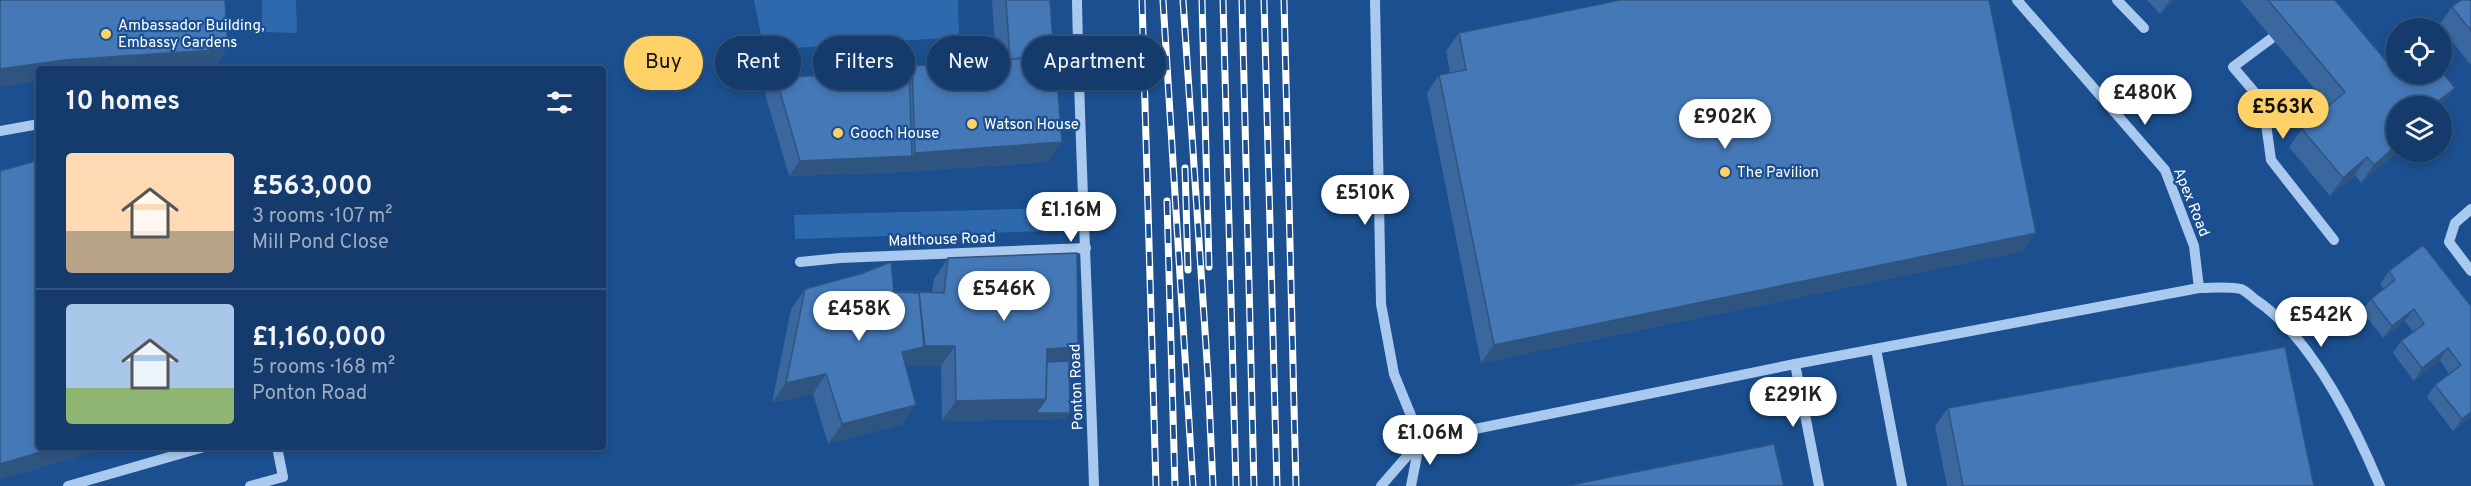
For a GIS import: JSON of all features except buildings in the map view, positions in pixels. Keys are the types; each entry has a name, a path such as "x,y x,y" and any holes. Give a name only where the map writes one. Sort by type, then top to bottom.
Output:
{"street":[{"name":"Ponton Road","path":"1077,0 1080,176 1086,248 1094,486"},
{"path":"1375,0 1381,304 1394,374 1420,440 1412,486"},
{"name":"Apex Road","path":"2017,0 2165,170 2194,246 2199,288"},
{"path":"2117,0 2144,28"},
{"path":"2272,38 2233,68 2263,102 2271,160 2334,240"},
{"path":"0,131 36,125"},
{"path":"2471,209 2455,223 2449,242 2471,271"},
{"name":"Malthouse Road","path":"800,261 1086,248"},
{"path":"1381,486 1420,440 1795,364 2199,288 2240,289 2267,307 2290,328 2335,394 2367,454 2380,486"},
{"path":"1876,349 1902,486"},
{"path":"1795,364 1819,486"},
{"path":"68,486 194,450"},
{"path":"250,486 283,477 278,450"}],"shaded area":[{"path":"262,0 296,0 297,33 262,32"},
{"path":"754,0 958,0 959,36 927,36 927,39 915,40 915,36 813,36 813,47 801,48 801,36 761,36"},
{"path":"1051,208 1051,231 795,239 794,215"}],"railway":[{"path":"1142,0 1156,486"},
{"path":"1163,0 1193,486"},
{"path":"1183,0 1213,486"},
{"path":"1202,0 1209,267"},
{"path":"1223,0 1236,486"},
{"path":"1242,0 1254,486"},
{"path":"1264,0 1277,486"},
{"path":"1284,0 1296,486"},
{"path":"1185,168 1188,270"},
{"path":"1167,201 1175,486"}],"place":[{"name":"Ambassador Building, Embassy Gardens","path":"106,34"},
{"name":"Watson House","path":"972,124"},
{"name":"Gooch House","path":"838,133"},
{"name":"The Pavilion","path":"1725,172"}]}
